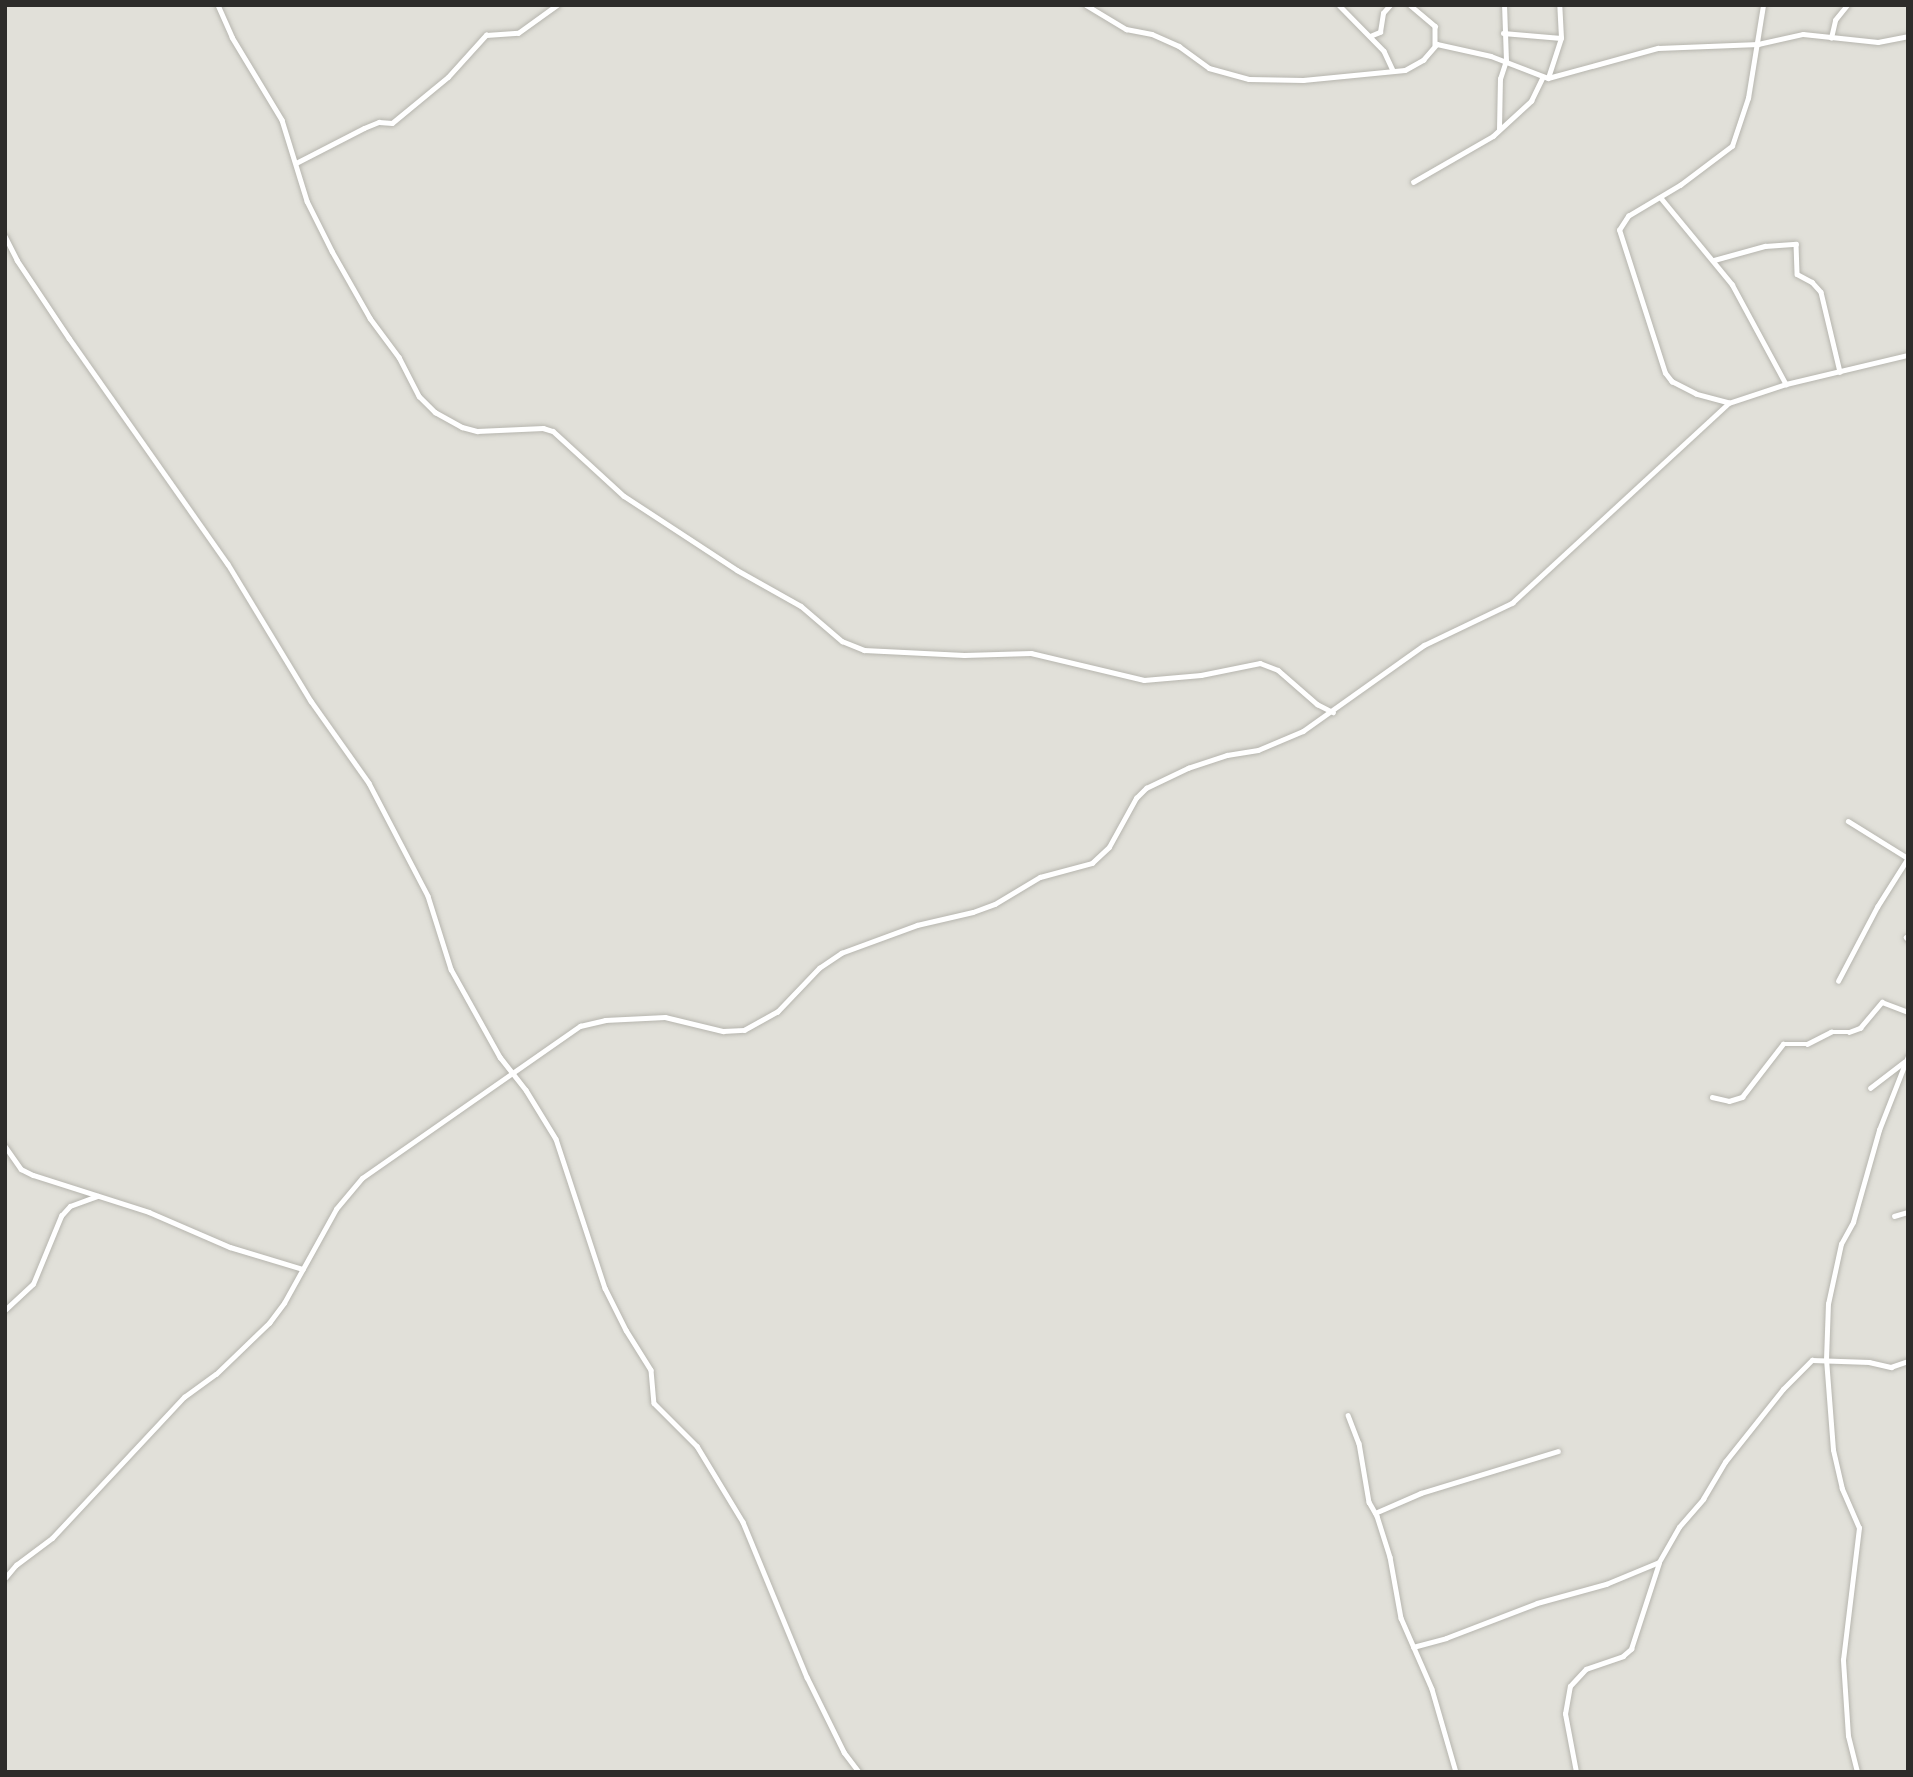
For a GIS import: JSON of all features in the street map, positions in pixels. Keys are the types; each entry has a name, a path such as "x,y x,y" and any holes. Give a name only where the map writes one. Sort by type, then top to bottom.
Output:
{"street":[{"path":"218,5 232,37 276,107 307,201 332,251 370,318 399,357 429,408 462,427 477,431 543,428 553,431 624,496 737,570 801,606 847,644 864,650 891,654 1041,655 1144,680 1201,675 1260,663 1278,670 1317,704 1332,712"},
{"path":"296,163 364,128 379,122 392,123 448,77 486,35 518,33 557,5"},
{"path":"1086,5 1126,29 1159,36 1188,51 1209,68 1241,78 1303,80 1393,70 1418,64 1435,45 1436,26 1410,5"},
{"path":"1339,5 1384,51 1393,70"},
{"path":"1369,36 1380,32 1383,13 1390,5"},
{"path":"1499,130 1500,79 1506,61 1504,5"},
{"path":"1413,182 1474,149 1531,101 1545,78 1561,38 1559,5"},
{"path":"1729,403 1702,397 1672,382 1659,362 1619,230 1628,216 1661,198 1732,146 1748,99 1763,5"},
{"path":"1831,37 1835,20 1847,5"},
{"path":"1503,33 1561,38"},
{"path":"1435,45 1452,45 1506,61 1545,78 1658,48 1758,44 1796,34 1878,41 1908,36"},
{"path":"1661,198 1714,260 1748,310 1786,384"},
{"path":"5,236 83,360 228,564 312,701 361,770 428,896 451,969 512,1074 543,1116 561,1150 605,1288 626,1330 651,1370 653,1401 697,1446 743,1521 811,1686 844,1752 859,1772"},
{"path":"1714,260 1765,246 1796,244 1797,274 1812,282 1821,292 1840,372"},
{"path":"5,1578 16,1565 52,1538 184,1397 216,1374 269,1323 303,1269 335,1209 362,1178 580,1026 593,1021 665,1017 729,1032 756,1025 785,1005 819,968 835,957 917,926 983,909 1040,877 1092,863 1109,847 1136,798 1146,788 1217,758 1273,745 1303,731 1424,645 1512,603 1729,403 1786,384 1908,355"},
{"path":"1838,981 1877,907 1908,858 1848,821"},
{"path":"1712,1097 1729,1101 1742,1097 1783,1044 1807,1044 1831,1032 1849,1032 1860,1028 1882,1002 1908,1012"},
{"path":"1857,1772 1848,1736 1843,1660 1859,1528 1842,1489 1833,1450 1826,1360 1828,1304 1841,1244 1853,1222 1879,1130 1908,1056"},
{"path":"1870,1088 1904,1062"},
{"path":"5,1146 21,1169 149,1212 230,1247 303,1269"},
{"path":"5,1310 33,1284 61,1216 69,1206 97,1196"},
{"path":"1894,1216 1908,1212"},
{"path":"1576,1772 1565,1714 1570,1686 1586,1669 1623,1656 1631,1649 1659,1562 1679,1527 1703,1499 1718,1472 1783,1389 1812,1360 1847,1364 1869,1362 1891,1367 1908,1361"},
{"path":"1348,1415 1359,1443 1370,1505 1376,1513 1390,1557 1398,1607 1432,1689 1456,1772"},
{"path":"1376,1513 1421,1493 1558,1451"},
{"path":"1413,1647 1446,1638 1537,1602 1606,1584 1659,1562"}]}
